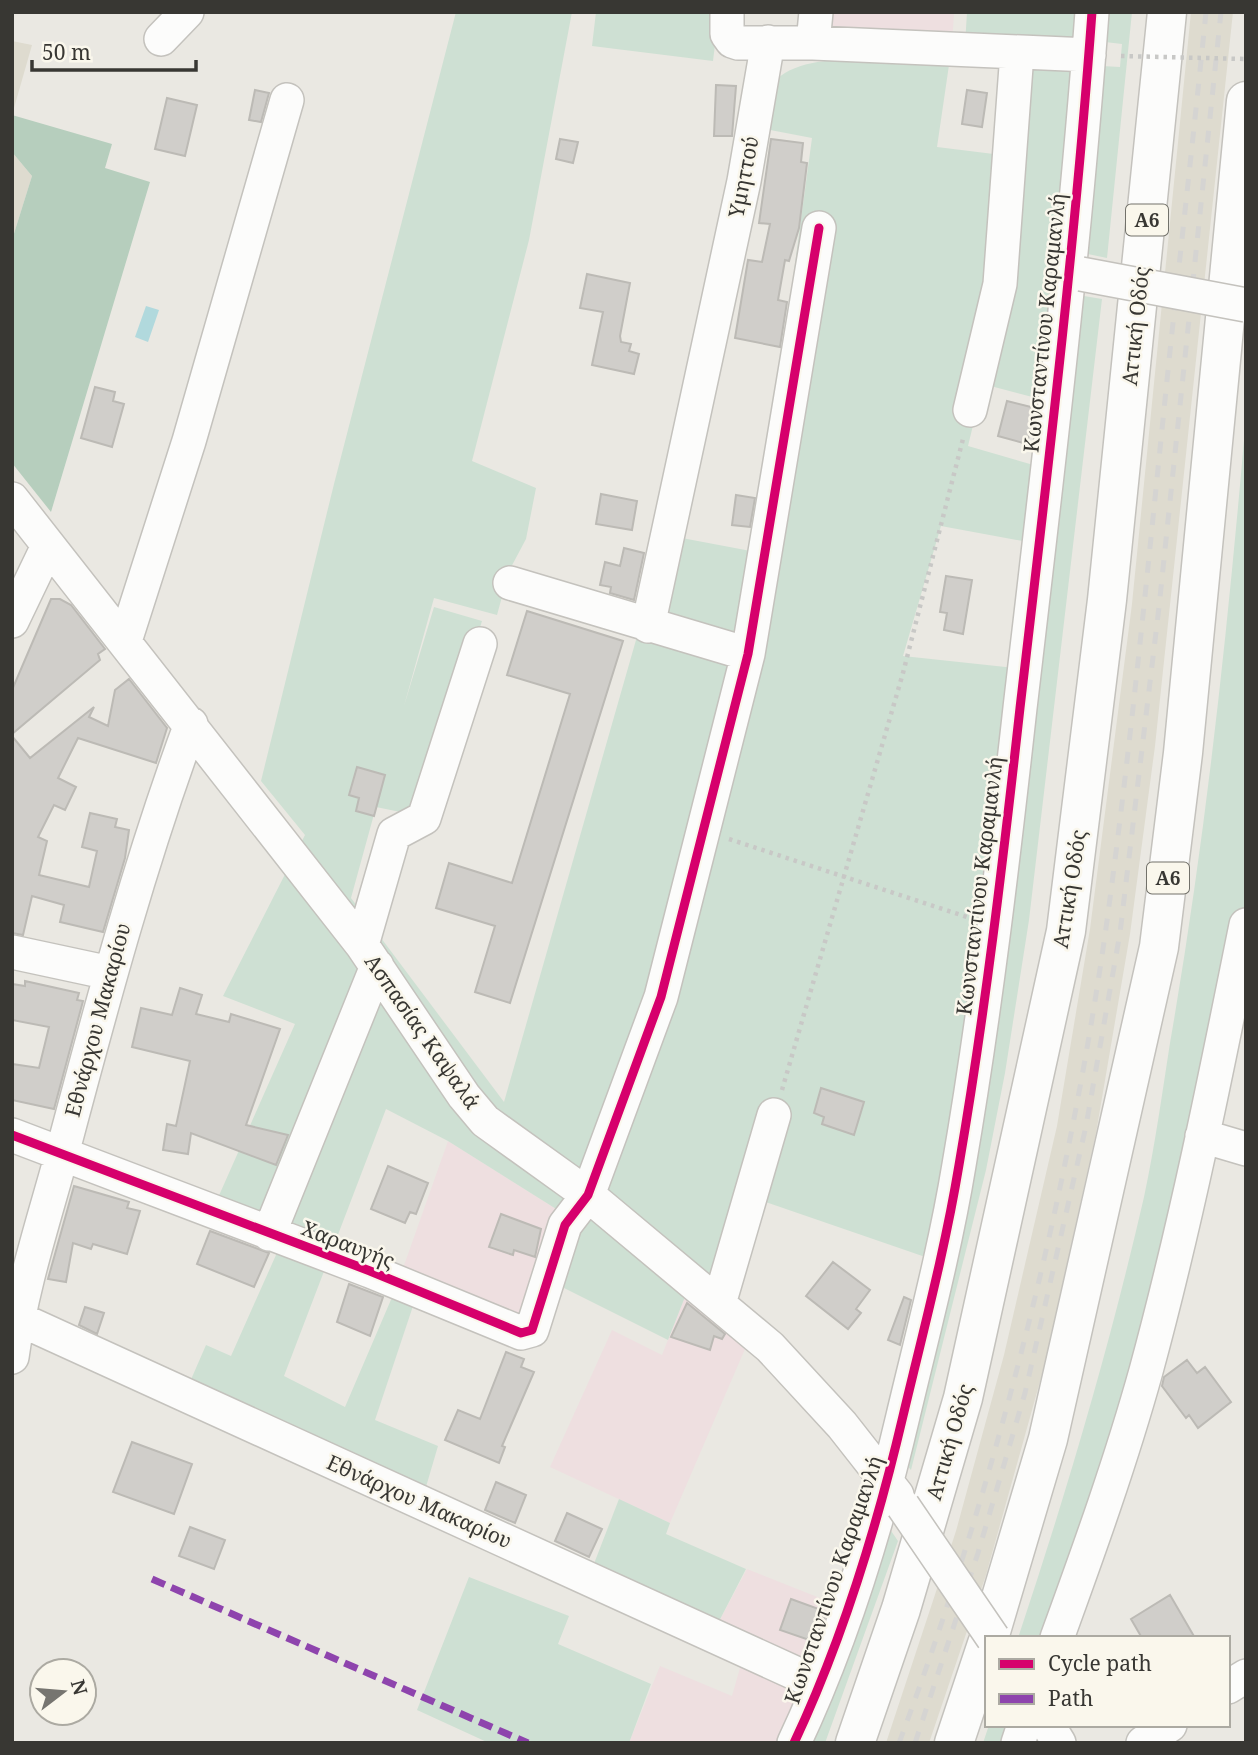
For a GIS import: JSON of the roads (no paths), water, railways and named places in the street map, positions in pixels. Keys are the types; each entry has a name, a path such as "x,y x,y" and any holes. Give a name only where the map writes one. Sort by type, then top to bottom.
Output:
{"highway":[{"name":"Αττική Οδός","path":"855,1743 901,1609 963,1398 1066,930 1109,587 1167,12"},
{"name":"Α6","path":"992,1636 1048,1439 1159,947 1183,752 1246,101"},
{"path":"954,1743 985,1650"}],"street":[{"path":"161,39 187,12"},
{"path":"727,12 727,34 732,41 768,42 814,27 1017,53 1105,55"},
{"name":"Κωνσταντίνου Καραμανλή","path":"794,1743 896,1494 904,1412 939,1269 959,1165 993,926 1105,55 1092,12"},
{"name":"Υμηττού","path":"648,626 744,181 768,42"},
{"path":"970,410 1000,284 1017,53"},
{"path":"125,641 189,441 287,100"},
{"path":"588,1195 661,997 701,830 748,654 819,228"},
{"path":"1075,273 1246,305"},
{"name":"Ασπασίας Καψαλά","path":"12,499 191,724 370,956 464,1096 485,1121 588,1195 770,1347 842,1425 896,1494 990,1636"},
{"path":"12,621 48,545"},
{"path":"510,583 748,654"},
{"path":"269,1234 370,956 394,834 424,818 480,644"},
{"name":"Εθνάρχου Μακαρίου","path":"12,1357 19,1320 25,1241 62,1154 148,842 191,724"},
{"path":"1058,1636 1097,1530 1145,1373 1202,1136 1238,1011 1246,925"},
{"path":"12,952 110,973"},
{"path":"719,1304 774,1115"},
{"name":"Χαραυγής","path":"12,1135 525,1333 532,1330 537,1321 565,1226 588,1195"},
{"path":"1202,1136 1246,1150"},
{"name":"Εθνάρχου Μακαρίου","path":"19,1320 819,1684"},
{"path":"842,1425 868,1428 904,1412"},
{"path":"1230,1686 1246,1676"},
{"path":"1049,1727 1059,1743"},
{"path":"1143,1743 1167,1727"}],"water":[{"path":"146,306 159,310 148,342 135,337"}],"railway":[{"path":"899,1743 934,1646 997,1444 1049,1237 1090,1030 1115,862 1206,12"},
{"path":"915,1743 978,1553 1025,1393 1086,1126 1120,933 1159,607 1221,12"}]}
